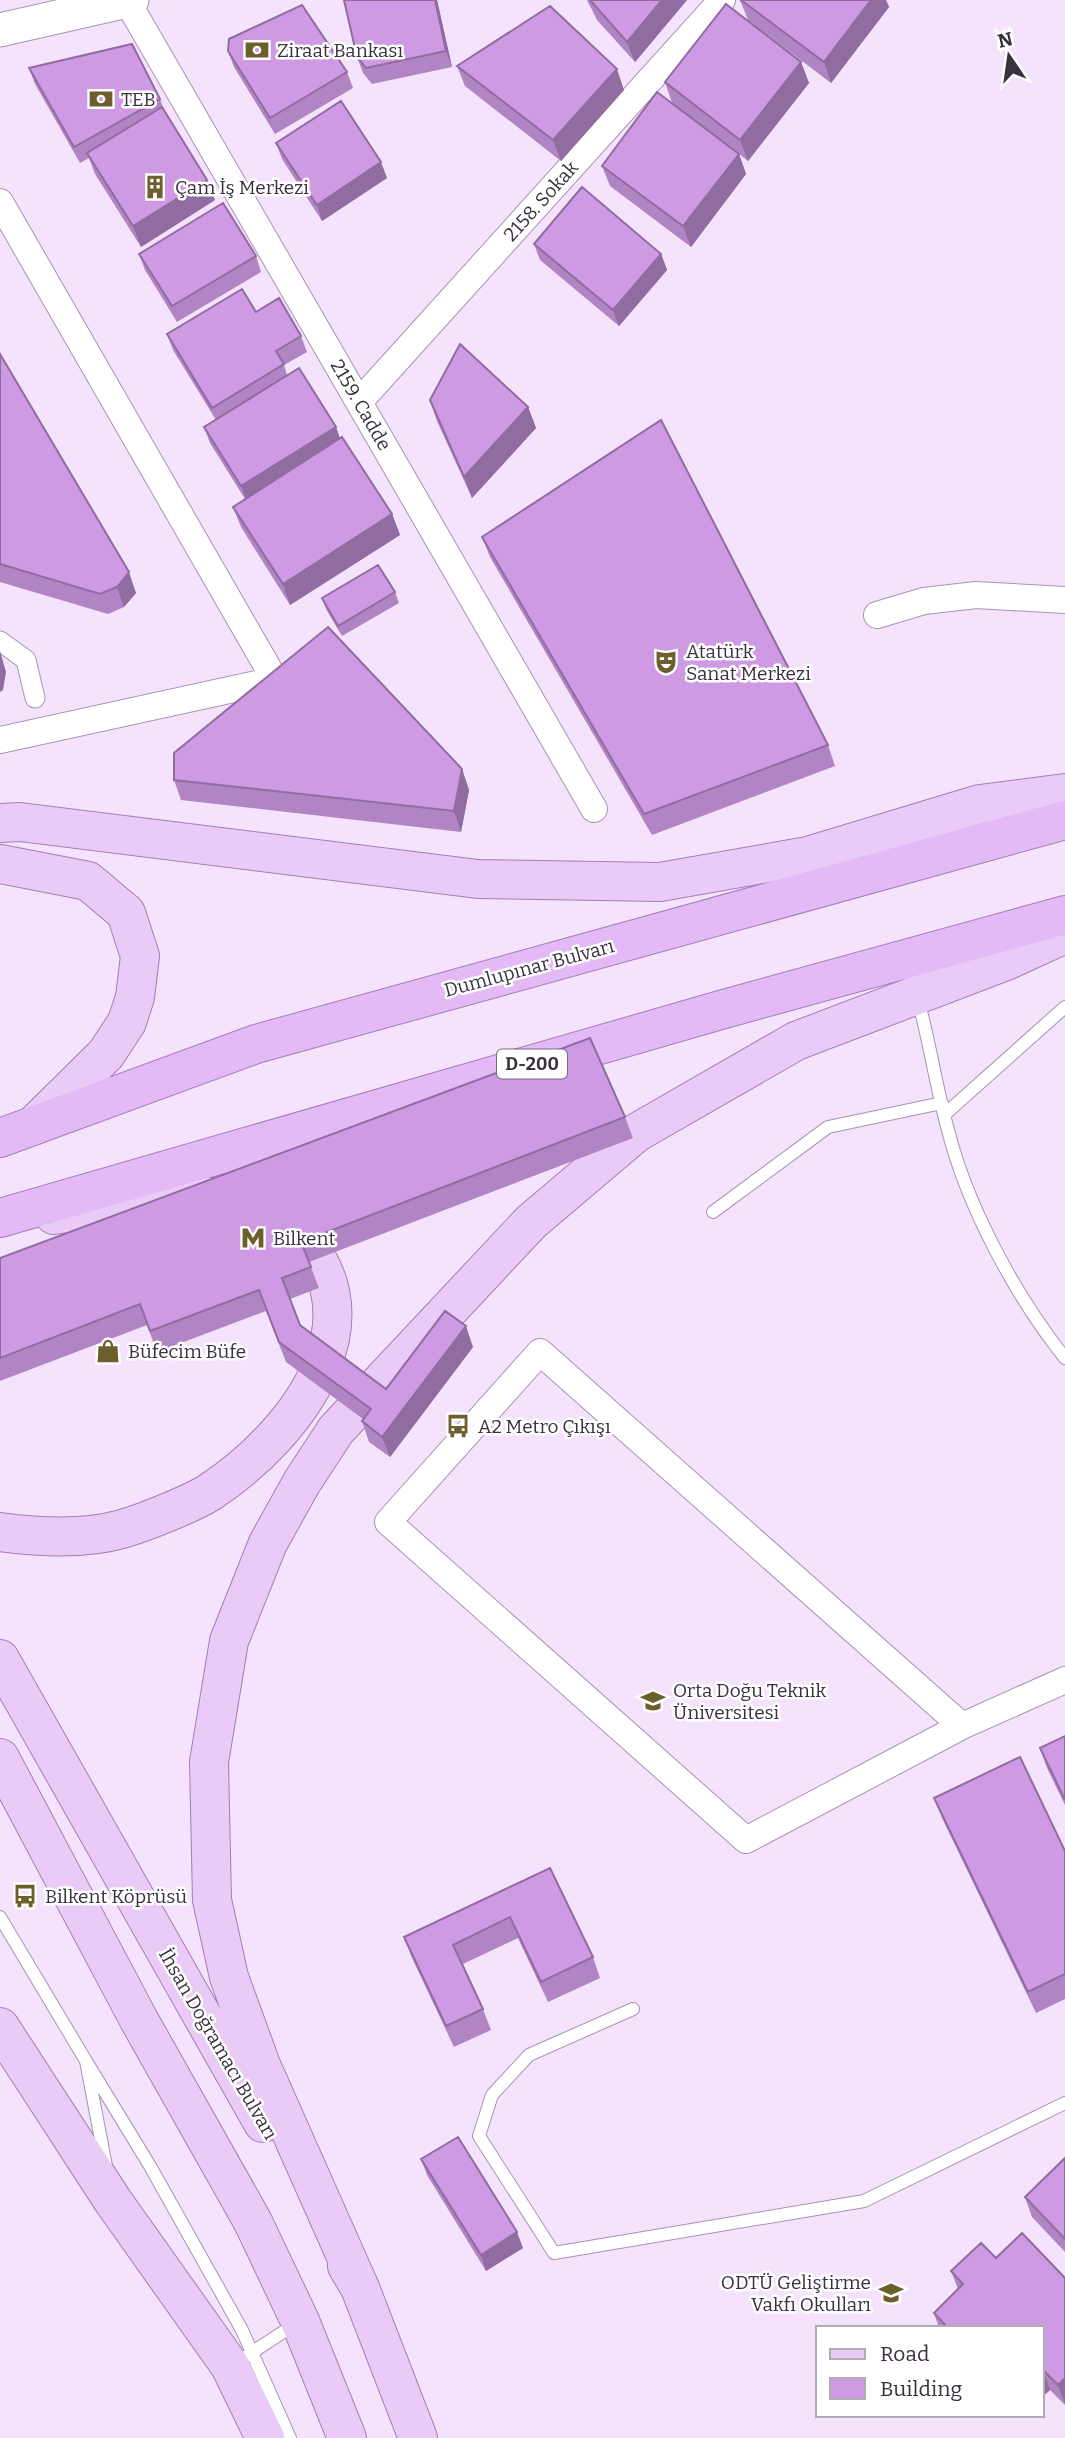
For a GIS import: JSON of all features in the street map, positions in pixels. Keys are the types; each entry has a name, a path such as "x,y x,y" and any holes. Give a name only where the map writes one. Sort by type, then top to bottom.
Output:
{"highway":[{"name":"Dumlupınar Bulvarı","path":"14,1134 256,1044 1065,820"},
{"name":"D-200","path":"0,1217 671,1024 1065,915"}],"main road":[{"path":"0,823 20,822 478,879 660,882 808,856 980,804 1065,793"},
{"path":"0,864 89,881 126,913 140,956 135,997 120,1033 89,1073 14,1134"},
{"path":"360,2288 261,2065 229,1977 212,1900 209,1762 229,1641 268,1544 302,1482 336,1430 531,1222 636,1133 796,1041 916,993 1006,961 1065,934"},
{"path":"0,1223 172,1198 212,1197 250,1203 276,1216 310,1246 324,1273 332,1323 330,1349 310,1390 285,1426 249,1462 208,1493 121,1529 69,1537 0,1532"},
{"name":"İhsan Doğramacı Bulvarı","path":"0,1659 190,1998 360,2288 418,2438"},
{"path":"0,1758 139,2020 253,2222 300,2321 347,2438"},
{"path":"0,2027 113,2201 241,2359 265,2438"}],"street":[{"name":"2159. Cadde","path":"128,0 594,809"},
{"path":"0,30 128,0"},
{"name":"2158. Sokak","path":"359,402 723,0"},
{"path":"0,201 275,680 0,740"},
{"path":"877,615 924,601 976,595 1065,600"},
{"path":"0,641 26,660 35,698"},
{"path":"962,1726 540,1352 388,1522 746,1840 962,1726 1065,1681"}],"lane":[{"path":"916,993 943,1109 979,1219 1048,1337 1065,1358"},
{"path":"713,1212 828,1127 943,1109 1065,1007"},
{"path":"0,1917 150,2166 241,2359 290,2438"},
{"path":"633,2009 529,2054 492,2095 479,2136 554,2253 864,2201 1065,2103"},
{"path":"86,2061 113,2201"},
{"path":"241,2359 300,2321"}],"building":[{"path":"344,0 435,0 446,51 366,68 357,57"},
{"path":"590,0 662,0 627,42"},
{"path":"741,0 871,0 824,62"},
{"path":"726,4 801,62 740,140 665,82"},
{"path":"302,5 347,72 270,118 228,51 229,39"},
{"path":"550,6 617,69 553,140 457,66"},
{"name":"TEB","path":"132,44 160,99 74,147 29,68"},
{"path":"657,92 739,154 683,226 602,166"},
{"path":"341,101 381,162 317,205 276,143"},
{"name":"Çam İş Merkezi","path":"162,107 207,180 133,226 87,153"},
{"path":"582,187 661,254 613,310 534,244"},
{"path":"223,203 256,256 172,306 139,254"},
{"path":"242,289 256,312 279,298 301,336 276,351 284,364 212,408 167,334"},
{"path":"460,344 528,407 464,477 430,400"},
{"path":"0,354 129,572 117,587 100,594 0,564"},
{"path":"299,368 336,427 241,486 204,427"},
{"name":"Atatürk Sanat Merkezi","path":"661,420 828,745 644,814 482,537"},
{"path":"342,437 392,514 283,584 233,507"},
{"path":"378,565 395,592 338,626 322,598"},
{"path":"328,627 462,769 454,811 174,780 174,753"},
{"path":"590,1038 625,1117 301,1242 311,1267 282,1278 300,1325 386,1389 445,1311 466,1326 382,1437 362,1421 371,1409 279,1342 259,1290 150,1331 140,1304 0,1358 0,1258"},
{"path":"1065,1736 1065,1800 1040,1748"},
{"path":"1020,1757 1065,1851 1065,1974 1028,1992 934,1798"},
{"path":"550,1868 593,1957 541,1982 510,1917 453,1945 483,2009 446,2026 404,1937"},
{"path":"458,2137 517,2232 481,2255 421,2159"},
{"path":"1065,2158 1065,2239 1025,2197"},
{"path":"1022,2233 1065,2278 1065,2378 1058,2385 1044,2371 1044,2326 946,2326 934,2313 963,2284 951,2271 981,2243 996,2258"}],"place":[{"name":"Ziraat Bankası","path":"257,50"},
{"name":"TEB","path":"101,99"},
{"name":"Çam İş Merkezi","path":"155,187"},
{"name":"Atatürk Sanat Merkezi","path":"666,662"},
{"name":"Bilkent","path":"253,1238"},
{"name":"Büfecim Büfe","path":"108,1351"},
{"name":"A2 Metro Çıkışı","path":"458,1426"},
{"name":"Orta Doğu Teknik Üniversitesi","path":"653,1701"},
{"name":"Bilkent Köprüsü","path":"25,1896"},
{"name":"ODTÜ Geliştirme Vakfı Okulları","path":"891,2293"}]}
